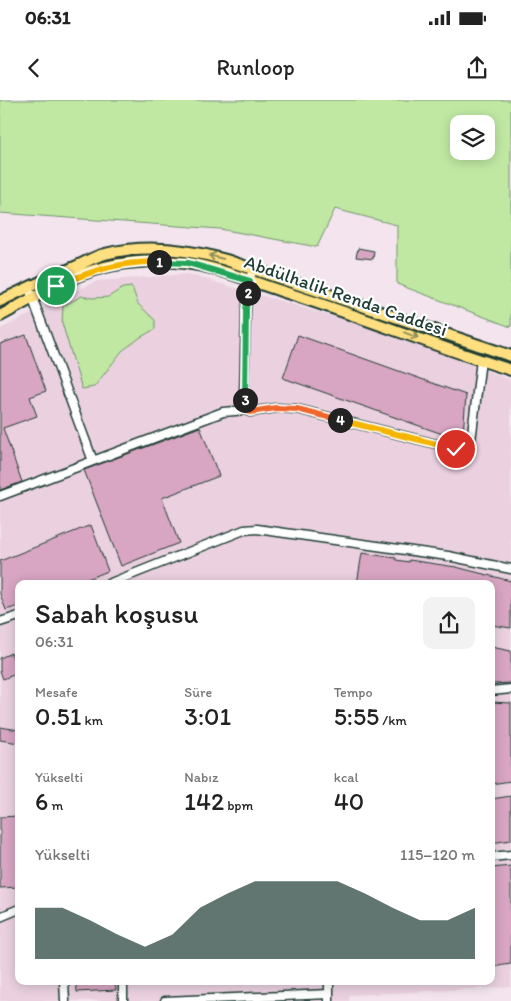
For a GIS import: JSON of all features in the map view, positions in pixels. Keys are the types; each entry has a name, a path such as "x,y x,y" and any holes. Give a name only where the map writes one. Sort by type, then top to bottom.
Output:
{"main road":[{"name":"Abdülhalik Renda Caddesi","path":"0,301 104,254 130,250 178,249 198,252 252,268 511,356"},
{"name":"Abdülhalik Renda Caddesi","path":"0,316 87,273 113,265 147,262 188,263 319,302 511,370"}],"street":[{"path":"246,410 244,395 246,309 252,268"},
{"path":"28,287 93,461"},
{"path":"0,496 223,412 246,410 250,412 276,408 297,409 456,449 463,449 470,441 481,360"},
{"path":"118,580 244,530 257,529 448,556 511,569"},
{"path":"0,622 15,617"},
{"path":"495,691 511,689"},
{"path":"495,857 511,855"},
{"path":"0,917 15,911"},
{"path":"64,985 65,1001"},
{"path":"123,985 123,1001"},
{"path":"165,1001 329,998 330,985"}],"shaded area":[{"path":"188,274 379,330 511,380 511,987 350,995 349,1001 0,1001 0,329 97,281"}],"green space":[{"path":"0,100 511,100 511,327 397,284 397,225 335,209 317,247 220,229 0,213"},
{"path":"132,287 138,304 155,320 155,329 122,351 94,387 82,389 62,323 63,306 82,296 92,298 108,297 123,288"}],"building":[{"path":"358,248 374,251 373,259 356,257"},
{"path":"26,335 46,391 30,397 37,416 3,428 22,482 0,490 0,344"},
{"path":"298,335 466,395 463,435 451,437 283,378"},
{"path":"200,427 219,476 162,498 179,543 121,566 84,470"},
{"path":"91,525 108,571 85,580 15,580 15,607 6,610 0,594 0,561"},
{"path":"362,553 409,562 409,560 456,567 511,581 511,628 495,626 495,580 358,580"},
{"path":"495,648 511,651 511,683 495,684"},
{"path":"11,653 15,663 15,674 3,679 0,671 0,658"},
{"path":"495,702 511,703 511,781 495,783"},
{"path":"0,727 15,729 15,742 0,740"},
{"path":"511,796 511,840 495,842 495,798"},
{"path":"15,816 15,887 0,888 0,817"},
{"path":"511,866 511,964 495,966 495,868"},
{"path":"76,985 115,985 116,990 77,992"}],"route":[{"path":"56,286 113,265 147,262 188,263 250,281 246,309 244,395 246,410 250,412 276,408 297,409 456,449"}]}
